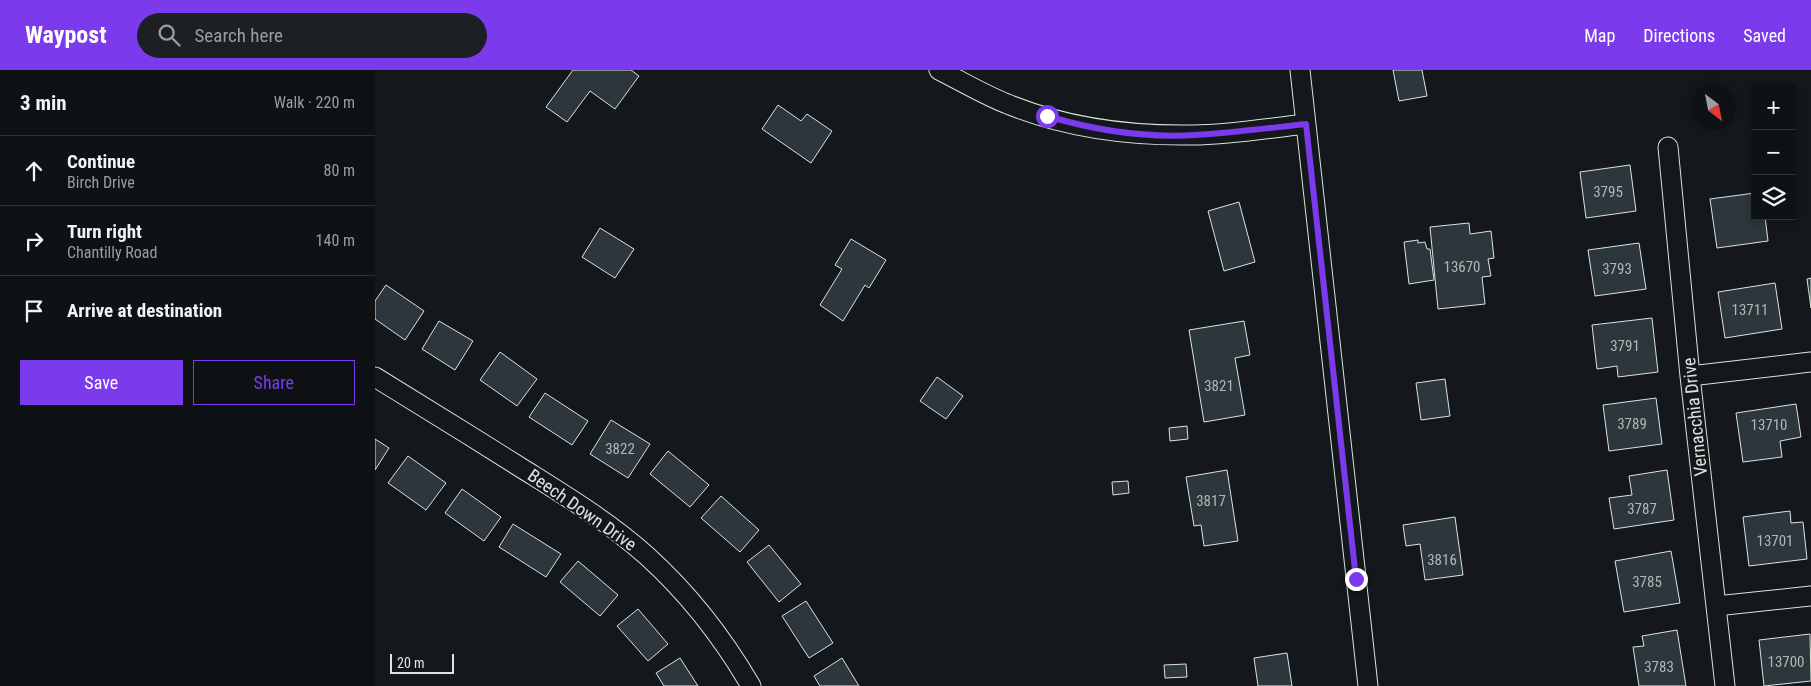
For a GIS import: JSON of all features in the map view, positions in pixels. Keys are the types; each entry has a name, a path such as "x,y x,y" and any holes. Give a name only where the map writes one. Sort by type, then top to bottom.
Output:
{"street":[{"path":"939,70 1010,105 1068,122 1109,130 1194,135 1306,124"},
{"path":"1300,70 1368,686"},
{"name":"Vernacchia Drive","path":"1668,147 1690,376 1725,686"},
{"path":"1690,376 1811,362"},
{"name":"Beech Down Drive","path":"375,376 576,503 613,528 647,556 679,587 713,627 751,686"},
{"path":"1716,606 1811,596"}],"building":[{"path":"573,70 631,70 639,76 615,109 590,91 567,122 546,107"},
{"path":"1393,70 1422,70 1427,96 1399,101"},
{"path":"778,105 801,121 807,114 832,131 811,163 762,129"},
{"path":"1630,165 1636,211 1586,218 1580,172"},
{"path":"1751,194 1751,220 1765,220 1768,241 1717,248 1710,199"},
{"path":"1239,202 1255,262 1224,271 1208,211"},
{"path":"1469,223 1470,234 1491,231 1494,258 1488,259 1491,276 1482,277 1485,304 1438,309 1430,227"},
{"path":"600,228 634,249 615,278 582,257"},
{"path":"851,239 886,260 869,288 865,285 843,321 820,305 842,269 835,265"},
{"path":"1418,240 1418,243 1425,242 1427,249 1430,249 1434,280 1409,284 1404,242"},
{"path":"1639,243 1646,289 1595,296 1588,250"},
{"path":"1811,278 1811,308 1807,279"},
{"path":"1775,283 1782,329 1725,338 1718,292"},
{"path":"386,285 424,311 405,340 375,319 375,301"},
{"path":"1652,318 1658,372 1618,377 1617,366 1597,369 1592,325"},
{"path":"439,321 473,341 455,370 422,349"},
{"path":"1244,321 1250,355 1235,358 1245,415 1204,422 1189,330"},
{"path":"500,352 537,379 517,406 480,380"},
{"path":"937,377 963,396 946,419 920,401"},
{"path":"1445,379 1450,416 1421,420 1416,383"},
{"path":"545,393 588,421 572,445 529,417"},
{"path":"1656,398 1662,444 1609,451 1603,405"},
{"path":"1796,404 1801,437 1780,441 1782,457 1743,462 1736,413"},
{"path":"611,420 650,444 628,478 590,454"},
{"path":"1187,426 1188,439 1170,441 1169,428"},
{"path":"375,439 389,448 375,470"},
{"path":"668,451 709,485 690,507 650,474"},
{"path":"408,456 446,483 426,510 388,483"},
{"path":"1227,470 1238,541 1204,546 1201,525 1194,526 1186,477"},
{"path":"1667,470 1674,520 1614,529 1609,498 1632,495 1629,476"},
{"path":"1128,481 1129,493 1113,495 1112,482"},
{"path":"462,489 501,517 484,541 445,513"},
{"path":"721,496 759,530 740,552 701,518"},
{"path":"1790,511 1791,523 1803,522 1807,559 1749,566 1743,517"},
{"path":"1455,517 1463,575 1425,580 1420,544 1406,546 1403,525"},
{"path":"513,524 561,554 546,577 499,547"},
{"path":"769,545 801,584 779,602 747,562"},
{"path":"1671,551 1680,603 1624,612 1615,561"},
{"path":"578,561 618,595 600,616 560,582"},
{"path":"806,601 833,643 809,658 782,616"},
{"path":"638,609 668,644 648,661 617,626"},
{"path":"1677,630 1686,686 1639,686 1633,647 1644,646 1642,636"},
{"path":"1810,634 1811,681 1764,686 1759,640"},
{"path":"1287,653 1292,686 1258,686 1254,658"},
{"path":"680,658 698,686 664,686 656,673"},
{"path":"842,658 859,686 820,686 814,676"},
{"path":"1186,664 1187,677 1165,678 1164,665"}],"route":[{"path":"1047,116 1109,130 1152,134 1194,135 1306,124 1356,579"}]}
